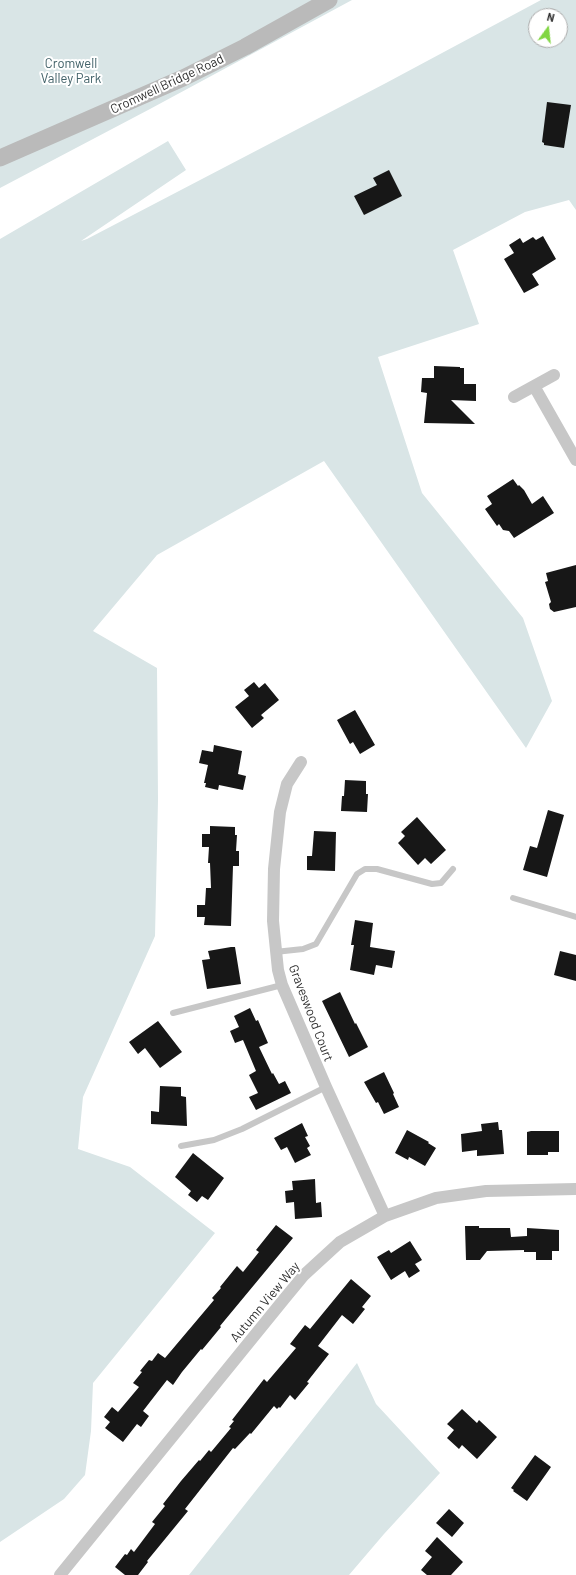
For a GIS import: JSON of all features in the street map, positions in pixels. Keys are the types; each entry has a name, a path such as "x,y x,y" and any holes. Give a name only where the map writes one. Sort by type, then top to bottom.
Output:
{"main road":[{"name":"Cromwell Bridge Road","path":"0,158 183,78 245,47 329,0"}],"street":[{"path":"514,397 554,375"},
{"path":"534,386 576,460"},
{"name":"Graveswood Court","path":"301,762 287,784 280,812 274,869 272,921 275,952 282,985 326,1087 385,1216"},
{"name":"Autumn View Way","path":"60,1575 304,1275 340,1242 385,1216 436,1198 486,1191 576,1189"}],"lane":[{"path":"275,952 303,949 316,944 357,874 365,870 377,869 432,884 441,883 453,869"},
{"path":"513,898 576,917"},
{"path":"173,1013 282,985"},
{"path":"181,1146 214,1140 242,1129 326,1087"}],"green space":[{"name":"Cromwell Valley Park","path":"0,0 352,0 0,188"},
{"path":"541,0 576,0 576,210 569,200 525,212 453,250 479,324 378,357 422,493 523,618 552,701 526,748 324,461 157,555 93,631 157,668 158,800 155,936 83,1097 78,1149 130,1167 215,1233 93,1383 91,1431 85,1475 64,1499 0,1542 0,239 168,141 186,170 81,241 386,83"},
{"path":"357,1363 376,1404 440,1473 349,1575 189,1575"}],"building":[{"path":"547,102 571,105 564,148 544,145 542,142"},
{"path":"389,170 402,196 364,215 354,196 377,185 373,178"},
{"path":"543,236 556,259 532,274 539,285 524,293 504,259 514,253 509,245 520,238 523,243 533,237 536,240"},
{"path":"434,366 464,368 464,384 476,384 476,401 451,400 475,424 424,423 427,393 421,392 422,378 434,378"},
{"path":"513,479 518,486 519,485 524,490 532,504 543,496 554,513 514,538 509,531 503,530 499,524 497,526 485,509 492,504 487,496"},
{"path":"576,565 576,607 554,612 550,609 549,604 551,602 545,582 548,581 546,573"},
{"path":"254,682 259,688 265,683 279,700 261,715 264,718 252,728 235,707 249,696 244,690"},
{"path":"355,710 375,745 360,754 353,742 350,744 337,720"},
{"path":"214,745 242,751 238,774 246,776 243,790 219,785 218,790 205,787 206,783 204,783 208,765 199,763 202,750 213,752"},
{"path":"345,780 366,781 366,794 368,794 367,812 341,811"},
{"path":"548,810 564,815 547,877 523,870 530,846 537,848"},
{"path":"417,817 446,850 431,864 425,858 418,865 398,843 405,836 401,832"},
{"path":"210,826 235,827 235,835 237,835 236,851 239,851 239,866 233,866 231,926 204,925 205,917 197,917 197,905 205,905 206,888 211,888 210,863 208,863 209,847 202,847 202,834 210,834"},
{"path":"314,831 336,832 335,871 307,870 307,856 312,856"},
{"path":"355,920 373,923 370,947 395,951 392,968 376,965 374,975 350,970 354,945 351,945"},
{"path":"235,947 241,984 207,989 202,960 210,959 208,951"},
{"path":"560,951 576,955 576,981 554,975"},
{"path":"340,992 368,1047 349,1057 322,1001"},
{"path":"250,1008 256,1021 258,1020 268,1043 259,1047 272,1074 273,1073 279,1084 285,1081 291,1093 256,1110 249,1097 258,1093 249,1075 256,1071 243,1040 235,1043 230,1031 239,1027 234,1016"},
{"path":"158,1021 182,1052 160,1068 145,1048 138,1054 129,1042"},
{"path":"384,1072 399,1107 384,1114 378,1102 376,1103 364,1082"},
{"path":"160,1086 181,1087 181,1096 186,1097 187,1126 151,1124 151,1111 159,1112"},
{"path":"498,1122 499,1130 502,1130 504,1154 477,1156 477,1150 462,1152 461,1134 482,1131 481,1124"},
{"path":"302,1123 308,1136 305,1137 310,1146 307,1148 311,1155 295,1163 287,1147 281,1150 274,1138"},
{"path":"407,1130 429,1142 428,1143 436,1148 425,1166 409,1157 408,1160 395,1153"},
{"path":"559,1131 559,1152 548,1152 548,1155 527,1155 527,1132"},
{"path":"193,1153 224,1178 208,1200 202,1196 197,1202 188,1195 191,1191 175,1177"},
{"path":"315,1179 316,1203 321,1202 322,1217 295,1219 294,1202 286,1203 285,1191 293,1190 292,1181"},
{"path":"276,1225 293,1238 202,1350 201,1349 182,1372 173,1385 167,1380 143,1411 149,1416 141,1427 137,1424 123,1442 105,1428 110,1422 104,1417 112,1407 118,1412 139,1387 133,1383 149,1360 152,1361 158,1353 165,1358 214,1300 212,1298 237,1266 243,1272 259,1252 256,1250"},
{"path":"465,1226 479,1226 479,1228 510,1228 511,1237 527,1236 527,1228 559,1230 559,1251 552,1251 552,1260 536,1260 536,1252 524,1252 524,1250 487,1251 480,1260 466,1260"},
{"path":"410,1241 422,1260 415,1264 420,1271 409,1278 405,1271 391,1280 377,1257 389,1250 391,1253"},
{"path":"351,1279 371,1296 362,1307 365,1309 353,1324 342,1315 318,1346 329,1354 307,1382 309,1383 295,1400 290,1395 280,1408 279,1407 277,1409 274,1406 251,1434 250,1433 235,1449 233,1448 185,1509 188,1511 147,1561 148,1562 138,1575 125,1575 115,1567 131,1549 134,1552 155,1524 152,1522 165,1506 163,1504 199,1460 200,1461 209,1450 211,1452 231,1428 229,1427 234,1421 232,1420 264,1379 267,1382 296,1348 290,1344 305,1325 310,1329"},
{"path":"462,1409 477,1423 479,1420 497,1437 477,1459 462,1445 459,1449 447,1438 454,1430 447,1424"},
{"path":"535,1455 551,1467 527,1501 511,1488"},
{"path":"449,1509 464,1523 452,1537 436,1523"},
{"path":"437,1537 463,1562 451,1575 427,1575 421,1570 432,1557 425,1551"}]}
